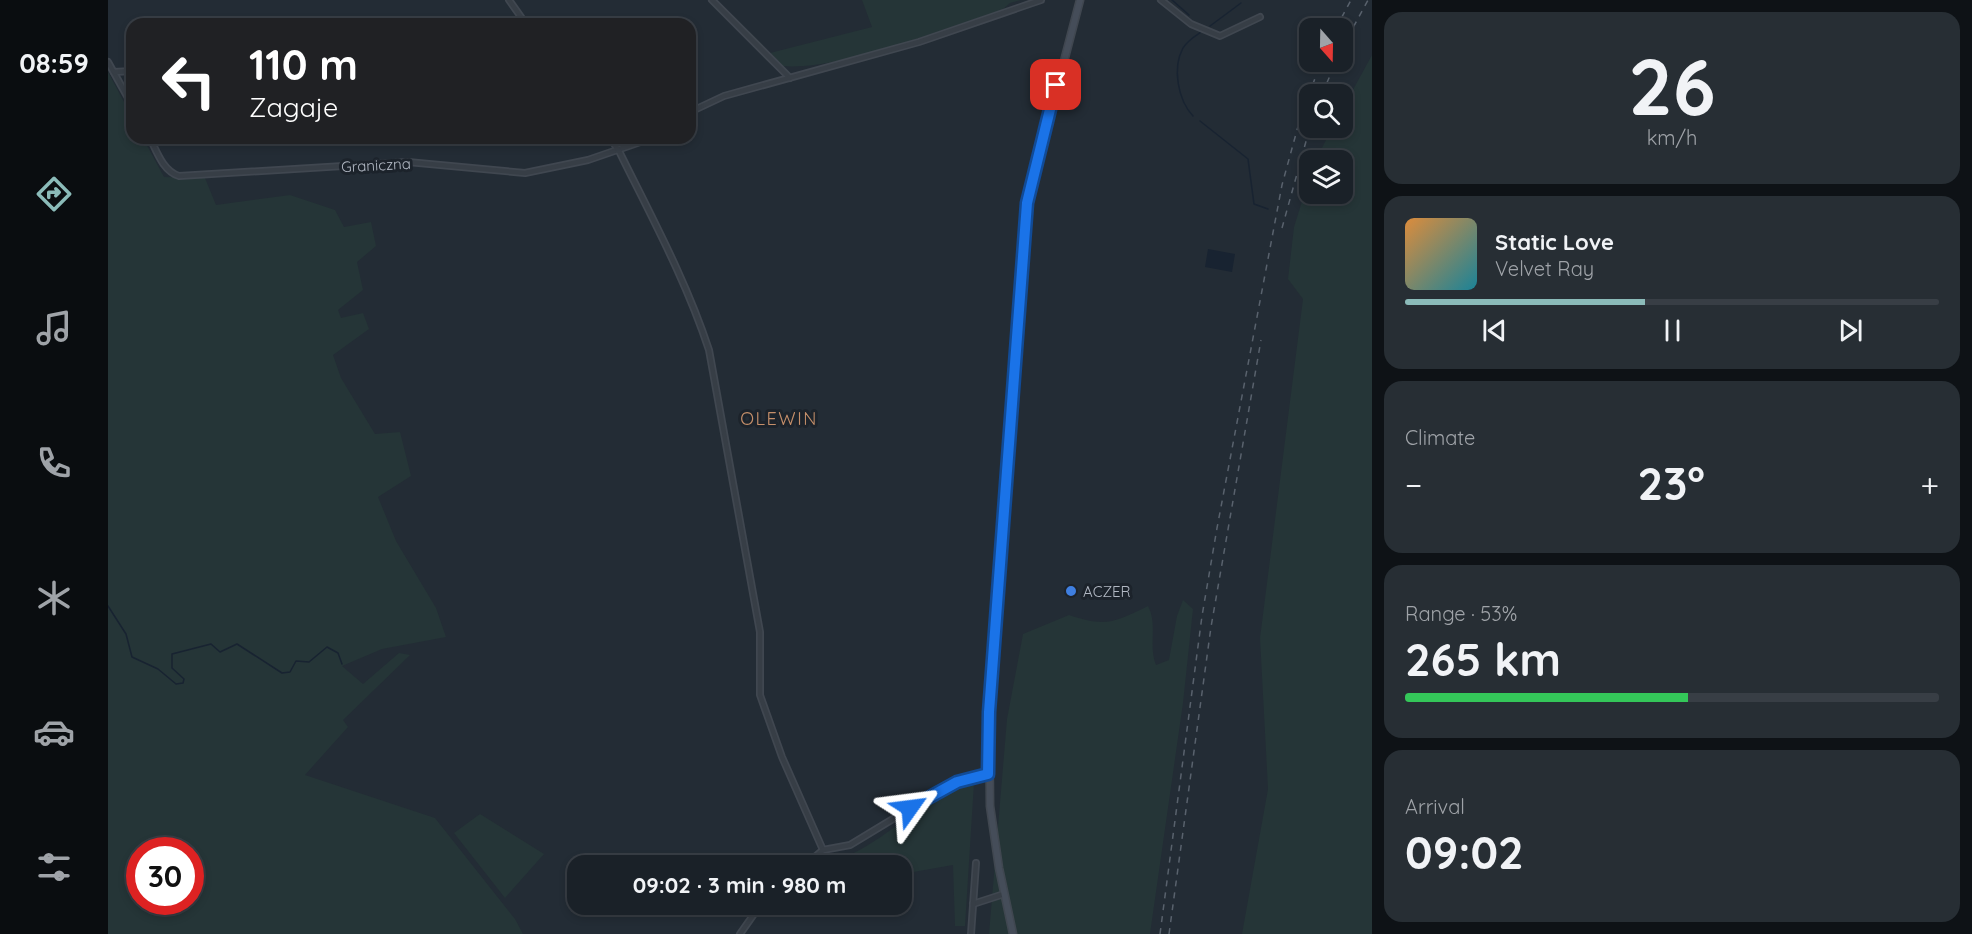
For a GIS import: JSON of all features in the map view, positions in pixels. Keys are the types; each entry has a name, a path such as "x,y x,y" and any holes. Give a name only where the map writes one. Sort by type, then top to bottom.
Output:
{"main road":[{"path":"1013,934 1004,894 988,774 989,712 1027,203 1080,0"}],"street":[{"path":"509,0 522,18"},
{"path":"712,0 790,78"},
{"path":"696,109 713,100 919,42 1041,0"},
{"path":"1161,0 1191,24 1220,36 1260,17"},
{"path":"108,62 126,94"},
{"path":"114,72 126,71"},
{"name":"Graniczna","path":"153,144 165,167 171,173 179,176 408,162 525,173 567,166 637,144"},
{"path":"614,144 695,309 709,350 759,632 760,695 782,757 823,850"},
{"path":"817,855 823,850 850,845 957,782 988,774"},
{"path":"971,934 976,864"},
{"path":"973,904 1004,894"},
{"path":"741,934 754,915"}],"shaded area":[{"path":"862,0 1021,0 1010,3 1002,10 892,47 833,62 806,66 782,66 770,53 872,27"},
{"path":"1372,55 1372,934 1242,934 1268,789 1260,638 1303,299 1288,279 1294,227 1301,204 1353,204 1353,150 1321,150 1327,138 1353,138 1353,90"},
{"path":"108,72 126,106 126,144 146,144 164,177 205,178 216,205 290,195 335,210 344,227 371,222 376,246 357,262 363,290 338,310 341,318 363,313 369,329 333,355 341,378 375,434 400,432 411,476 378,497 396,541 436,608 446,637 382,649 342,666 363,684 399,653 410,655 343,720 348,727 305,775 435,818 515,919 523,934 108,934"},
{"path":"1183,600 1193,609 1183,703 1150,934 989,934 1007,719 1023,634 1069,615 1101,622 1118,619 1148,606 1152,620 1156,665 1169,660 1177,616"},
{"path":"974,783 965,926 955,926 953,865 912,872 912,855 850,855 925,806"},
{"path":"480,814 544,854 505,898 454,833"}],"water":[{"path":"1208,249 1235,254 1232,272 1205,267"}],"waterway":[{"path":"1172,0 1189,15"},
{"path":"1210,26 1241,3"},
{"path":"1193,116 1180,93 1177,74 1180,56 1185,45 1201,32"},
{"path":"1200,121 1248,159 1254,204 1268,209"},
{"path":"108,606 126,634 132,657 158,669 176,684 183,683 184,679 172,668 172,654 211,644 220,652 237,644 282,673 290,672 296,661 309,662 327,647 338,653 342,664"}],"railway":[{"path":"1341,18 1351,0"},
{"path":"1353,28 1368,0"},
{"path":"1160,934 1202,616 1217,528 1282,185 1300,119 1317,72"},
{"path":"1326,84 1332,72"},
{"path":"1282,228 1307,138"},
{"path":"1169,934 1211,627 1261,340"}],"place":[{"name":"ACZER","path":"1071,591"}],"district":[{"name":"OLEWIN","path":"779,418"}],"route":[{"path":"910,808 957,782 988,774 989,712 1027,203 1056,85"}]}
